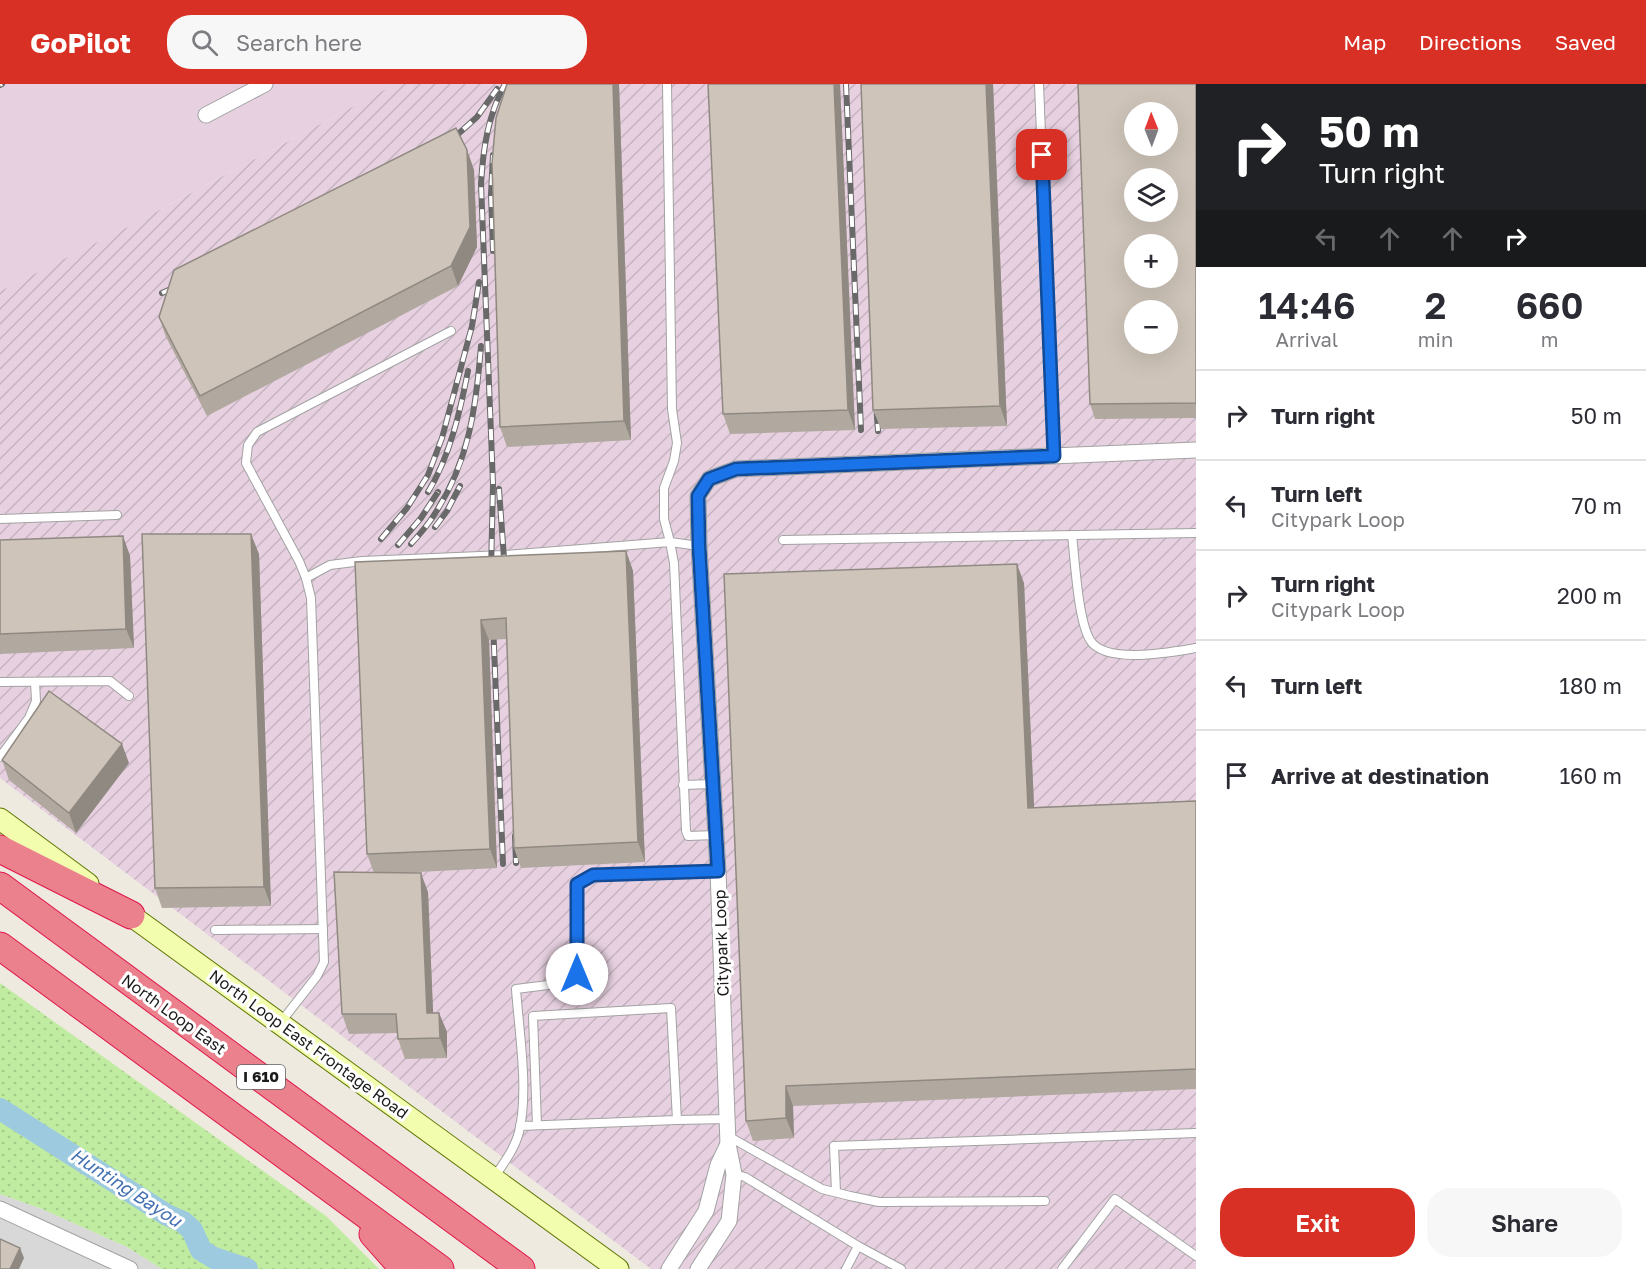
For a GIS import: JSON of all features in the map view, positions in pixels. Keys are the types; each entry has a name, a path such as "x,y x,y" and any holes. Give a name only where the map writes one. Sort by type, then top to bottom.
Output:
{"highway":[{"path":"0,849 131,915"},
{"name":"North Loop East","path":"0,886 521,1269"},
{"path":"0,946 440,1269"},
{"path":"338,1196 404,1269"}],"main road":[{"name":"North Loop East Frontage Road","path":"0,819 618,1269"}],"street":[{"path":"206,115 266,84"},
{"name":"Citypark Loop","path":"698,1269 729,1221 734,1174 728,1140 718,871 698,496 709,479 736,469 1196,450"},
{"name":"Citypark Loop","path":"669,1269 706,1211 718,1165 728,1140"},
{"path":"0,1209 130,1269"}],"lane":[{"path":"667,84 672,409 677,443 674,460 664,488 664,519 674,562 686,831 688,836 716,835"},
{"path":"1039,84 1054,456"},
{"path":"280,1023 317,976 324,962 311,598 299,561 246,463 248,445 257,432 451,331"},
{"path":"0,519 117,515"},
{"path":"783,540 1196,533"},
{"path":"1072,535 1083,621 1090,642 1112,654 1151,655 1196,648"},
{"path":"306,578 330,565 362,561 504,555 670,542 699,546"},
{"path":"0,757 29,718 36,700 35,681"},
{"path":"0,682 110,681 129,696"},
{"path":"683,785 713,784"},
{"path":"494,1179 509,1154 520,1126 523,1092 516,990 564,983 577,974 577,884 593,875 718,871"},
{"path":"216,930 322,928"},
{"path":"537,1125 533,1016 671,1008 677,1120"},
{"path":"520,1126 727,1119"},
{"path":"836,1192 834,1146 1196,1133"},
{"path":"728,1140 822,1189 879,1202 1045,1201"},
{"path":"734,1174 745,1177 858,1246 901,1269"},
{"path":"1062,1269 1115,1199 1196,1256"},
{"path":"846,1269 858,1246"}],"shaded area":[{"path":"0,84 395,84 135,223 0,291"},
{"path":"395,84 1196,84 1196,1269 651,1269 0,778 0,291 135,223"},
{"path":"0,1194 42,1209 127,1247 162,1269 0,1269"}],"green space":[{"path":"0,983 326,1216 379,1269 162,1269 127,1247 42,1209 0,1194"}],"building":[{"path":"507,84 613,84 624,421 500,427 492,163 496,118"},
{"path":"708,84 834,84 848,410 723,414"},
{"path":"861,84 986,84 1000,406 873,410"},
{"path":"1078,84 1196,84 1196,403 1090,404"},
{"path":"456,128 467,150 470,227 451,266 200,396 159,317 174,270"},
{"path":"142,534 251,534 264,887 155,888"},
{"path":"123,536 126,629 0,634 0,540"},
{"path":"626,551 638,842 514,848 506,618 481,620 490,849 367,854 355,562"},
{"path":"1017,564 1028,808 1196,801 1196,1069 786,1086 786,1118 746,1121 724,574"},
{"path":"49,691 122,744 69,813 2,760"},
{"path":"334,872 421,873 427,1013 439,1013 440,1038 398,1039 396,1014 342,1014"},
{"path":"0,1239 20,1248 10,1269 0,1269"}],"waterway":[{"name":"Hunting Bayou","path":"0,1109 167,1215 183,1222 192,1230 201,1250 214,1258 247,1269"}],"railway":[{"path":"491,572 493,484 481,184 487,132 494,108 505,84"},
{"path":"846,84 861,430"},
{"path":"447,144 477,117 497,89"},
{"path":"493,155 491,194 493,251"},
{"path":"381,539 407,508 428,475 442,438 472,326 479,282"},
{"path":"162,293 182,284"},
{"path":"411,544 429,522 446,495 463,455 473,413 481,346"},
{"path":"428,492 448,449 458,418 468,371"},
{"path":"876,402 878,431"},
{"path":"435,527 447,511 460,486"},
{"path":"499,489 505,572"},
{"path":"398,545 421,518 438,492"},
{"path":"493,623 503,864"},
{"path":"515,836 516,863"}],"route":[{"path":"577,974 577,884 593,875 718,871 699,546 698,496 709,479 736,469 1054,456 1042,155"}]}
